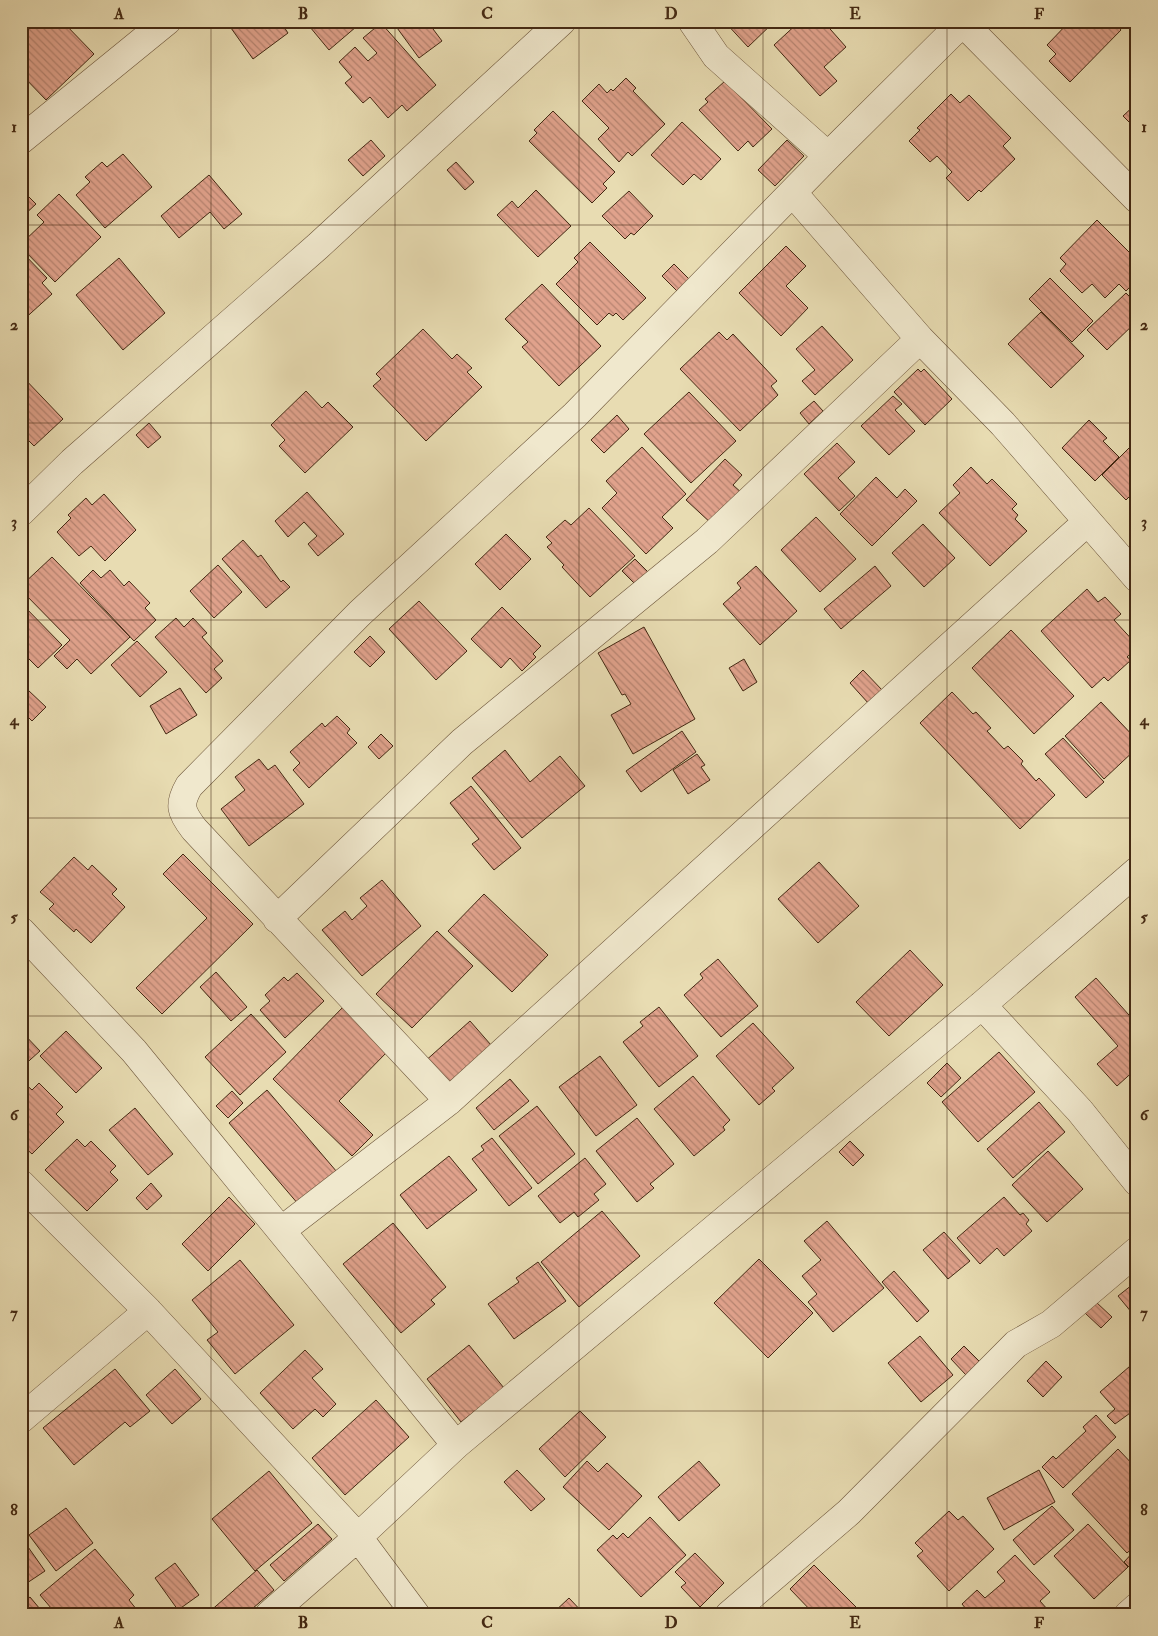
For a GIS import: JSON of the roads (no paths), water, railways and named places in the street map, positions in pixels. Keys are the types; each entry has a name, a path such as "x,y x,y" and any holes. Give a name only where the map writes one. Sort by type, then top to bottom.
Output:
{"street":[{"path":"26,127 168,21"},
{"path":"21,512 72,462 318,246 562,21"},
{"path":"692,21 716,56 828,156"},
{"path":"449,1101 187,820 182,809 182,798 189,786 360,612 575,415 828,156 963,22 1137,199"},
{"path":"793,193 920,339 1003,424 1137,578"},
{"path":"277,918 462,742 707,541 920,339"},
{"path":"282,1230 449,1101 1087,522"},
{"path":"269,1615 358,1537 456,1445 982,1005 1137,871"},
{"path":"21,931 134,1051 456,1445"},
{"path":"982,1005 1080,1111 1137,1182"},
{"path":"21,1184 148,1311 358,1537 416,1615"},
{"path":"729,1615 849,1512 1016,1344 1051,1324 1137,1251"},
{"path":"21,1419 148,1311"},
{"path":"1128,1615 1137,1607"}]}
